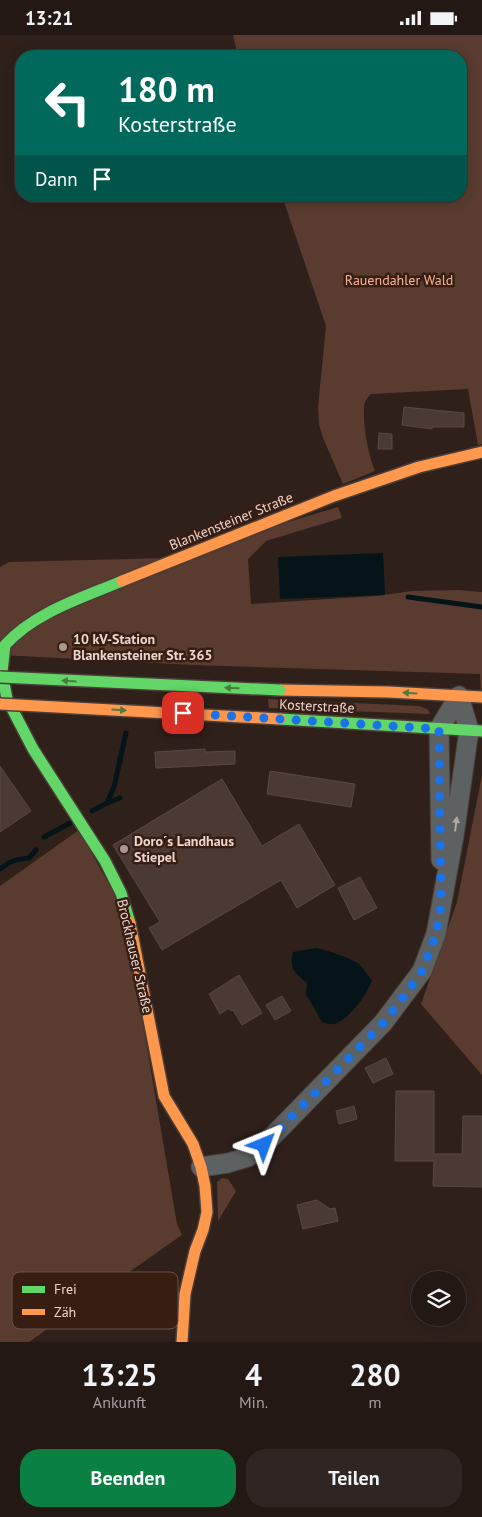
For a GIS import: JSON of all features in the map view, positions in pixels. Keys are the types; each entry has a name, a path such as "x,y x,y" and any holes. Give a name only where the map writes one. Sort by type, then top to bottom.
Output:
{"street":[{"name":"Blankensteiner Straße","path":"5,645 25,626 62,606 154,567 334,496 420,467 482,452"},
{"name":"Brockhauser Straße","path":"5,645 2,672 7,699 34,749 105,861 121,893 132,929 164,1096 193,1144 201,1167 205,1185 207,1212 185,1294 182,1342"},
{"name":"Kosterstraße","path":"0,677 482,697"},
{"path":"201,1167 228,1163 248,1157 264,1145 383,1023 422,971 436,933 476,731 459,696"},
{"path":"441,907 439,729 459,696"},
{"name":"Kosterstraße","path":"0,703 476,731"}],"green space":[{"name":"Rauendahler Wald","path":"233,35 482,35 482,444 478,445 468,389 371,394 365,402 364,415 368,449 375,471 343,484 319,424 318,407 326,326 284,202 467,202 467,50 237,50"},
{"path":"338,507 342,518 266,541 248,559 251,604 376,596 412,591 458,590 482,592 482,708 480,674 194,665 0,655 0,567 9,562 168,558"},
{"path":"268,699 419,706 430,712 429,714 269,708"},
{"path":"482,775 482,1075 421,1004 457,902"},
{"path":"79,830 124,912 177,1224 182,1235 129,1272 12,1272 12,1329 48,1329 29,1342 0,1342 0,886"},
{"path":"222,1178 228,1179 236,1191 218,1221 217,1182"}],"shaded area":[{"path":"383,553 385,595 280,599 278,557"},
{"path":"316,948 352,960 362,967 372,980 357,1006 345,1018 334,1024 322,1022 306,994 307,983 296,973 292,966 293,952"}],"building":[{"path":"404,407 464,413 464,427 432,427 432,429 402,425"},
{"path":"379,433 392,434 392,449 378,449"},
{"path":"205,749 205,752 235,751 235,764 156,768 155,752"},
{"path":"0,766 31,811 0,832"},
{"path":"270,771 355,784 351,807 267,794"},
{"path":"222,779 262,846 299,824 335,885 297,908 281,880 162,950 149,928 160,922 113,845"},
{"path":"360,877 377,908 354,920 338,888"},
{"path":"239,975 262,1013 242,1025 233,1010 231,1011 229,1008 220,1014 209,994"},
{"path":"282,996 291,1011 275,1020 266,1005"},
{"path":"386,1058 393,1074 373,1083 365,1068"},
{"path":"396,1091 434,1091 434,1154 462,1154 463,1116 482,1116 482,1187 433,1186 434,1161 395,1161"},
{"path":"354,1106 357,1119 339,1124 336,1111"},
{"path":"317,1200 330,1209 335,1208 338,1221 303,1229 297,1205"}],"waterway":[{"path":"408,597 482,607"},
{"path":"92,811 107,803 114,787 126,733"},
{"path":"107,803 120,798"},
{"path":"44,837 70,823"},
{"path":"0,869 14,861 29,858 36,850"}],"traffic: fast":[{"path":"122,581 75,600 30,623 5,645 2,672 7,699 33,749 105,861 121,893 130,923"},
{"path":"0,677 280,690"},
{"path":"280,719 482,731"}],"traffic: slow":[{"path":"122,581 334,496 419,467 482,452"},
{"path":"280,690 388,692 482,697"},
{"path":"0,704 280,719"},
{"path":"130,923 164,1096 193,1144 205,1186 207,1212 185,1294 182,1342"}],"place":[{"name":"10 kV-Station Blankensteiner Str. 365","path":"63,647"},
{"name":"Doro´s Landhaus Stiepel","path":"124,849"}],"route":[{"path":"183,713 439,729 441,907 436,933 422,971 383,1023 264,1145"}]}
